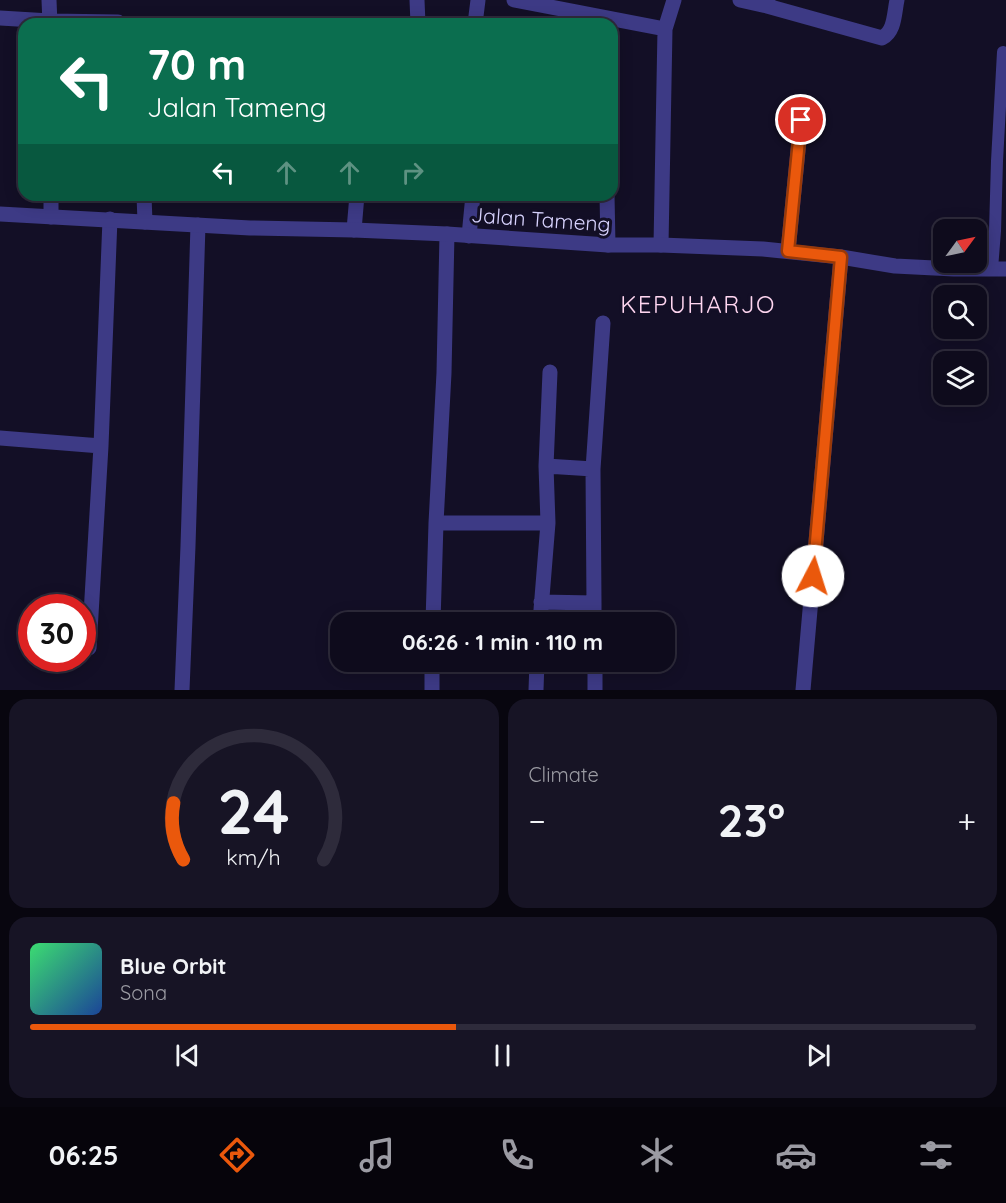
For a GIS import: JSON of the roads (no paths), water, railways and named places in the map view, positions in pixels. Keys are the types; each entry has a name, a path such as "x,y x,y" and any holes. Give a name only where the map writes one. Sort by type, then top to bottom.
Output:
{"street":[{"path":"49,0 50,18"},
{"path":"417,0 418,18"},
{"path":"476,18 478,0"},
{"path":"514,0 608,18"},
{"path":"661,245 665,29 674,0"},
{"path":"740,0 768,3 882,38 892,28 897,0"},
{"path":"0,18 18,20"},
{"path":"618,20 665,29"},
{"path":"788,251 801,120"},
{"path":"51,201 51,217"},
{"path":"144,201 145,222"},
{"path":"354,230 356,201"},
{"path":"469,236 472,201"},
{"path":"607,201 608,245"},
{"name":"Jalan Tameng","path":"0,214 250,228 447,234 608,245 788,251 906,266 954,270 999,269"},
{"path":"92,594 110,219"},
{"path":"182,690 198,225"},
{"path":"433,612 444,374 447,234"},
{"path":"803,690 841,257"},
{"path":"594,612 593,469 603,323"},
{"path":"540,612 548,523 546,466 550,372"},
{"path":"0,438 100,446"},
{"path":"546,466 593,469"},
{"path":"436,523 548,523"},
{"path":"541,602 594,603"},
{"path":"432,672 432,690"},
{"path":"536,690 537,672"},
{"path":"595,672 595,690"}],"lane":[{"path":"999,269 995,231 1001,161 1003,52"}],"district":[{"name":"KEPUHARJO","path":"698,304"}]}
